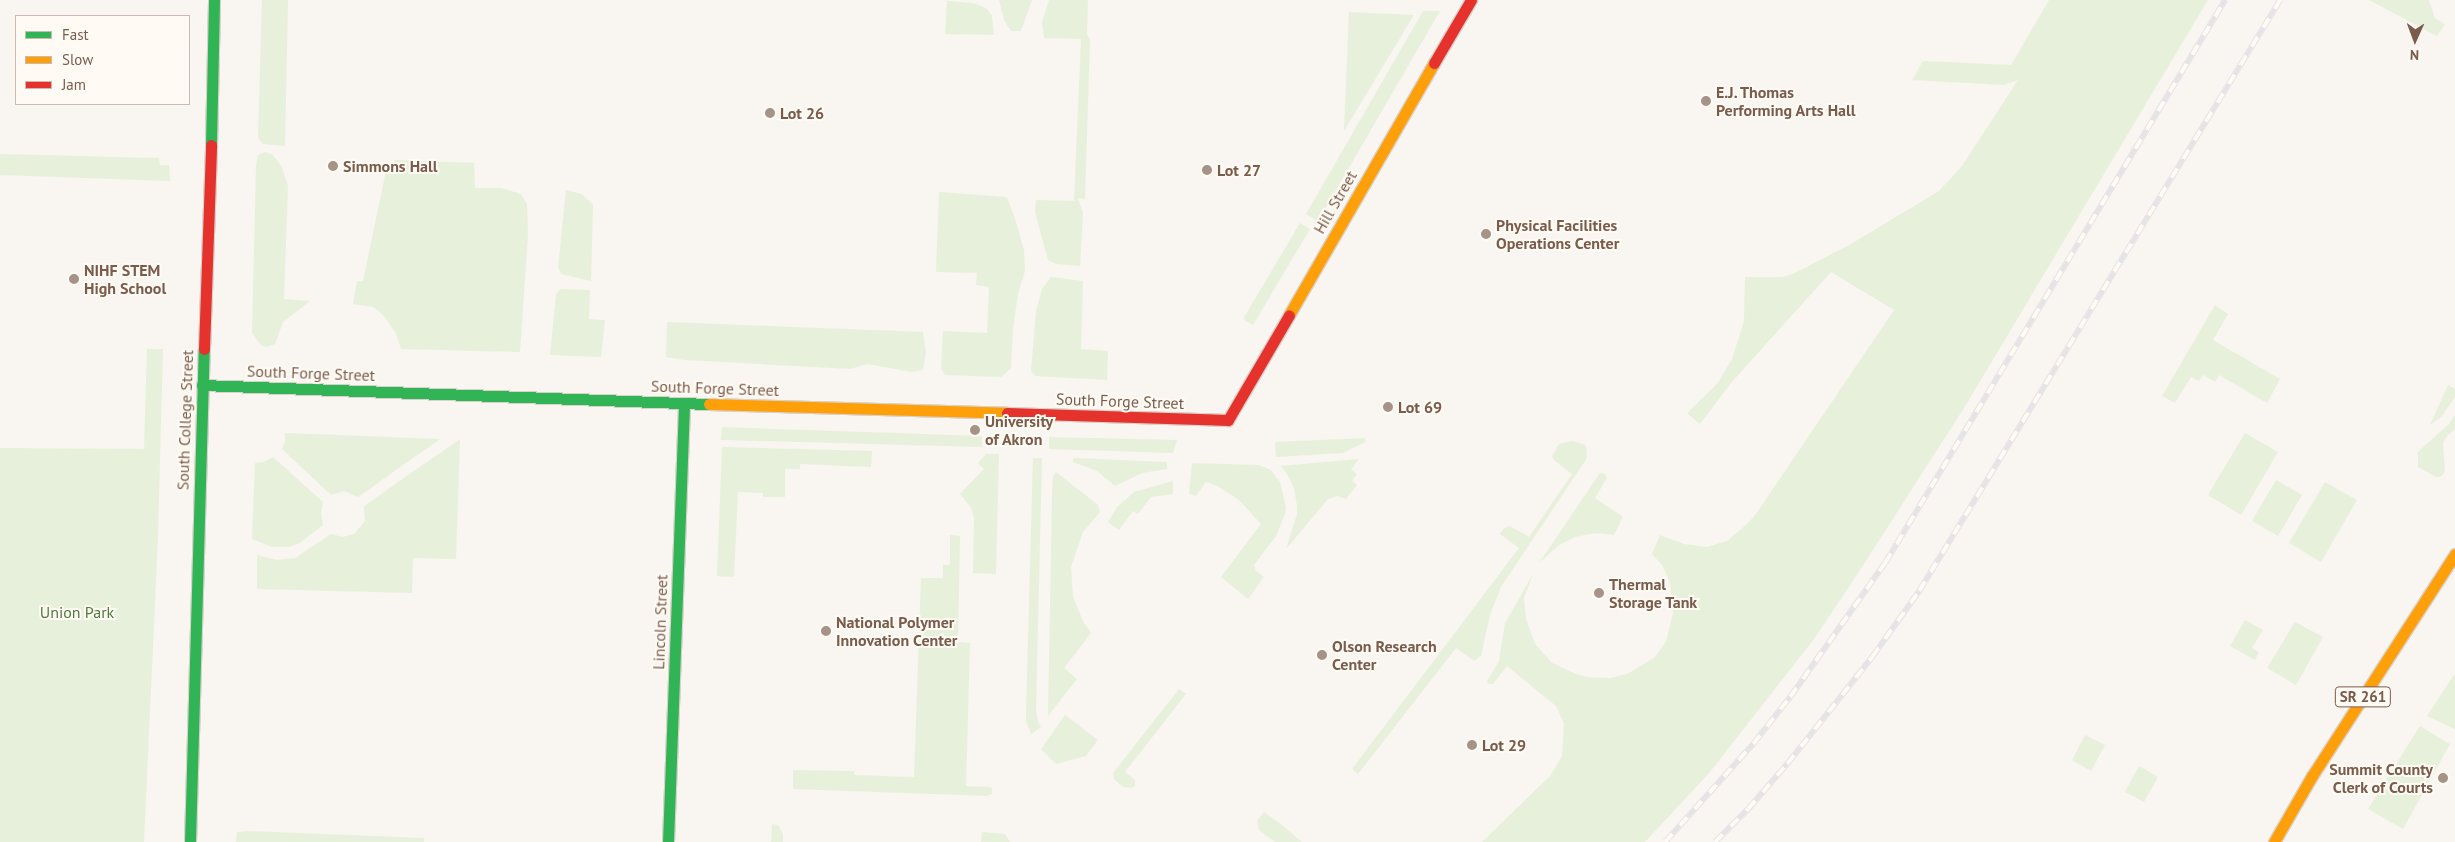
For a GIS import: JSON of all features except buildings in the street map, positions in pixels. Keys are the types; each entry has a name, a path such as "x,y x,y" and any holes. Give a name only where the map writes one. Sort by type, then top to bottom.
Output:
{"street":[{"name":"South College Street","path":"190,842 214,0"},
{"name":"Hill Street","path":"1228,420 1471,0"},
{"name":"South Forge Street","path":"202,384 684,404 1228,420"},
{"name":"Lincoln Street","path":"668,842 684,404"},
{"name":"SR 261","path":"2274,842 2312,776 2455,554"}],"green space":[{"path":"262,0 288,0 285,146 263,144 258,138"},
{"path":"999,0 1032,0 1021,31 1011,31 1004,20"},
{"path":"1049,0 1088,0 1087,34 1090,40 1085,199 1078,198 1083,213 1080,266 1056,264 1048,260 1035,212 1036,200 1074,201 1081,39 1044,38 1042,22"},
{"path":"2049,0 2208,0 1964,408 1814,639 1710,772 1645,842 1482,842 1551,775 1562,756 1564,723 1556,706 1507,666 1493,684 1488,684 1487,681 1499,661 1505,623 1533,574 1524,598 1526,619 1535,644 1552,663 1576,674 1588,677 1610,678 1627,674 1654,658 1666,642 1673,613 1670,582 1662,565 1652,554 1660,535 1684,544 1707,547 1727,541 1746,525 1756,514 1894,310 1831,272 1731,383 1700,424 1688,414 1717,384 1732,359 1744,321 1745,277 1782,277 1793,274 1851,244 1939,191 1962,166 2018,80 2004,85 1912,80 1923,61 2011,65"},
{"path":"2369,0 2429,0 2435,18 2445,24 2437,36"},
{"path":"947,1 974,3 987,9 992,16 994,35 945,34"},
{"path":"1423,11 1440,11 1318,221 1306,214"},
{"path":"1349,12 1414,15 1344,131"},
{"path":"265,152 273,155 282,167 288,186 284,299 310,301 283,322 275,344 266,347 261,345 252,333 256,166 258,155"},
{"path":"0,154 159,158 160,165 169,165 170,181 0,175"},
{"path":"395,160 474,163 475,188 501,188 521,194 527,204 528,235 520,352 401,349 396,333 384,316 374,307 353,304 357,281 363,281 386,171"},
{"path":"566,190 582,194 593,205 591,281 561,274 558,267"},
{"path":"939,192 1007,197 1016,222 1024,250 1025,271 1018,294 1013,329 1011,368 1001,377 945,375 941,369 943,331 987,333 989,287 976,285 977,273 936,272"},
{"path":"1300,223 1310,229 1253,325 1243,319"},
{"path":"1051,277 1083,281 1081,349 1108,351 1107,380 1036,376 1031,371 1036,311 1042,289"},
{"path":"561,289 590,290 589,319 605,320 601,357 550,355 556,294"},
{"path":"2215,305 2228,314 2213,340 2280,379 2267,403 2219,375 2215,382 2203,375 2199,381 2191,377 2175,403 2162,396"},
{"path":"667,322 923,332 926,353 923,370 912,372 868,364 850,369 684,360 666,357"},
{"name":"Union Park","path":"147,349 163,349 158,537 144,842 0,842 0,448 144,449"},
{"path":"2448,385 2455,389 2455,397 2441,417 2430,425"},
{"path":"2455,415 2455,429 2447,436 2443,443 2445,471 2442,476 2436,477 2418,467 2418,452 2449,424"},
{"path":"722,427 982,436 982,447 721,440"},
{"path":"285,433 440,439 358,497 344,491 331,495 282,449 285,442"},
{"path":"2245,433 2278,452 2241,515 2208,495"},
{"path":"1049,437 1177,440 1173,453 1049,449"},
{"path":"1365,438 1365,442 1343,453 1276,457 1275,442"},
{"path":"460,439 456,559 413,558 412,593 257,589 257,555 277,560 295,558 331,534 343,537 354,534 365,521 364,506"},
{"path":"1572,441 1586,445 1587,458 1501,587 1490,615 1481,656 1474,661 1456,648 1358,774 1352,769 1519,548 1500,534 1504,528 1510,526 1529,537 1572,474 1554,460 1552,456 1559,444"},
{"path":"722,447 872,451 871,467 800,464 800,469 785,469 785,497 763,497 763,493 738,492 734,577 717,576"},
{"path":"986,454 999,454 996,574 973,573 974,518 971,508 960,494 984,469 978,463"},
{"path":"273,457 323,502 321,513 323,525 300,543 288,547 272,547 252,539 255,463 264,462"},
{"path":"1033,458 1042,458 1036,708 1038,722 1041,727 1031,734 1026,721 1026,712"},
{"path":"1073,458 1167,462 1167,469 1142,473 1115,486 1097,471 1073,462"},
{"path":"1359,459 1351,469 1357,474 1352,481 1357,485 1346,499 1337,496 1328,499 1286,549 1297,514 1297,506 1294,488 1286,472 1280,466"},
{"path":"1192,463 1259,465 1271,470 1280,482 1286,507 1285,514 1276,536 1254,565 1256,571 1264,577 1248,599 1221,577 1261,524 1239,500 1218,486 1206,482 1196,496 1189,494"},
{"path":"1056,472 1098,505 1100,512 1083,532 1071,567 1073,597 1083,621 1091,633 1064,668 1077,679 1048,716 1052,495 1053,477"},
{"path":"1600,473 1605,474 1607,478 1595,498 1623,517 1614,535 1595,533 1575,537 1559,545 1539,563"},
{"path":"2276,480 2302,495 2278,536 2252,521"},
{"path":"1173,481 1173,494 1151,497 1138,514 1133,511 1119,530 1108,522 1117,507 1134,492"},
{"path":"2325,482 2357,500 2321,562 2289,543"},
{"path":"950,535 960,536 958,642 970,643 966,786 989,787 992,788 992,794 987,796 793,789 793,770 854,771 855,775 914,777 921,578 943,578 943,565 950,565"},
{"path":"2245,620 2263,630 2252,648 2259,652 2255,660 2230,646"},
{"path":"2295,622 2323,637 2296,685 2267,668"},
{"path":"2455,673 2455,729 2427,716"},
{"path":"1179,689 1186,694 1125,772 1135,780 1135,786 1132,788 1123,787 1114,779 1113,773"},
{"path":"1065,715 1098,740 1086,756 1056,764 1041,749"},
{"path":"2420,726 2450,744 2403,829 2368,809"},
{"path":"2085,735 2105,745 2091,771 2072,760"},
{"path":"2139,766 2158,777 2144,802 2125,792"},
{"path":"1264,812 1302,842 1275,842 1259,830 1257,821"},
{"path":"772,824 778,825 783,834 783,842 771,842"},
{"path":"237,832 424,838 424,842 236,842"},
{"path":"982,832 1005,834 1010,842 981,842"}],"railway":[{"path":"1665,842 1753,744 1790,697 1885,563 2225,0"},
{"path":"1715,842 1748,809 1787,764 1872,657 1919,591 2280,0"}],"traffic: fast":[{"path":"211,145 214,0"},
{"path":"190,842 204,349"},
{"path":"202,385 709,404"},
{"path":"668,842 684,403"}],"traffic: slow":[{"path":"1289,315 1434,63"},
{"path":"709,404 1007,413"},
{"path":"2274,842 2312,776 2455,554"}],"traffic: jam":[{"path":"1434,63 1471,0"},
{"path":"204,349 211,145"},
{"path":"1007,413 1228,420 1289,315"}],"place":[{"name":"E.J. Thomas Performing Arts Hall","path":"1706,101"},
{"name":"Lot 26","path":"770,113"},
{"name":"Simmons Hall","path":"333,166"},
{"name":"Lot 27","path":"1207,170"},
{"name":"Physical Facilities Operations Center","path":"1486,234"},
{"name":"NIHF STEM High School","path":"74,279"},
{"name":"Lot 69","path":"1388,407"},
{"name":"University of Akron","path":"975,430"},
{"name":"Thermal Storage Tank","path":"1599,593"},
{"name":"National Polymer Innovation Center","path":"826,631"},
{"name":"Olson Research Center","path":"1322,655"},
{"name":"Lot 29","path":"1472,745"},
{"name":"Summit County Clerk of Courts","path":"2443,778"}]}
